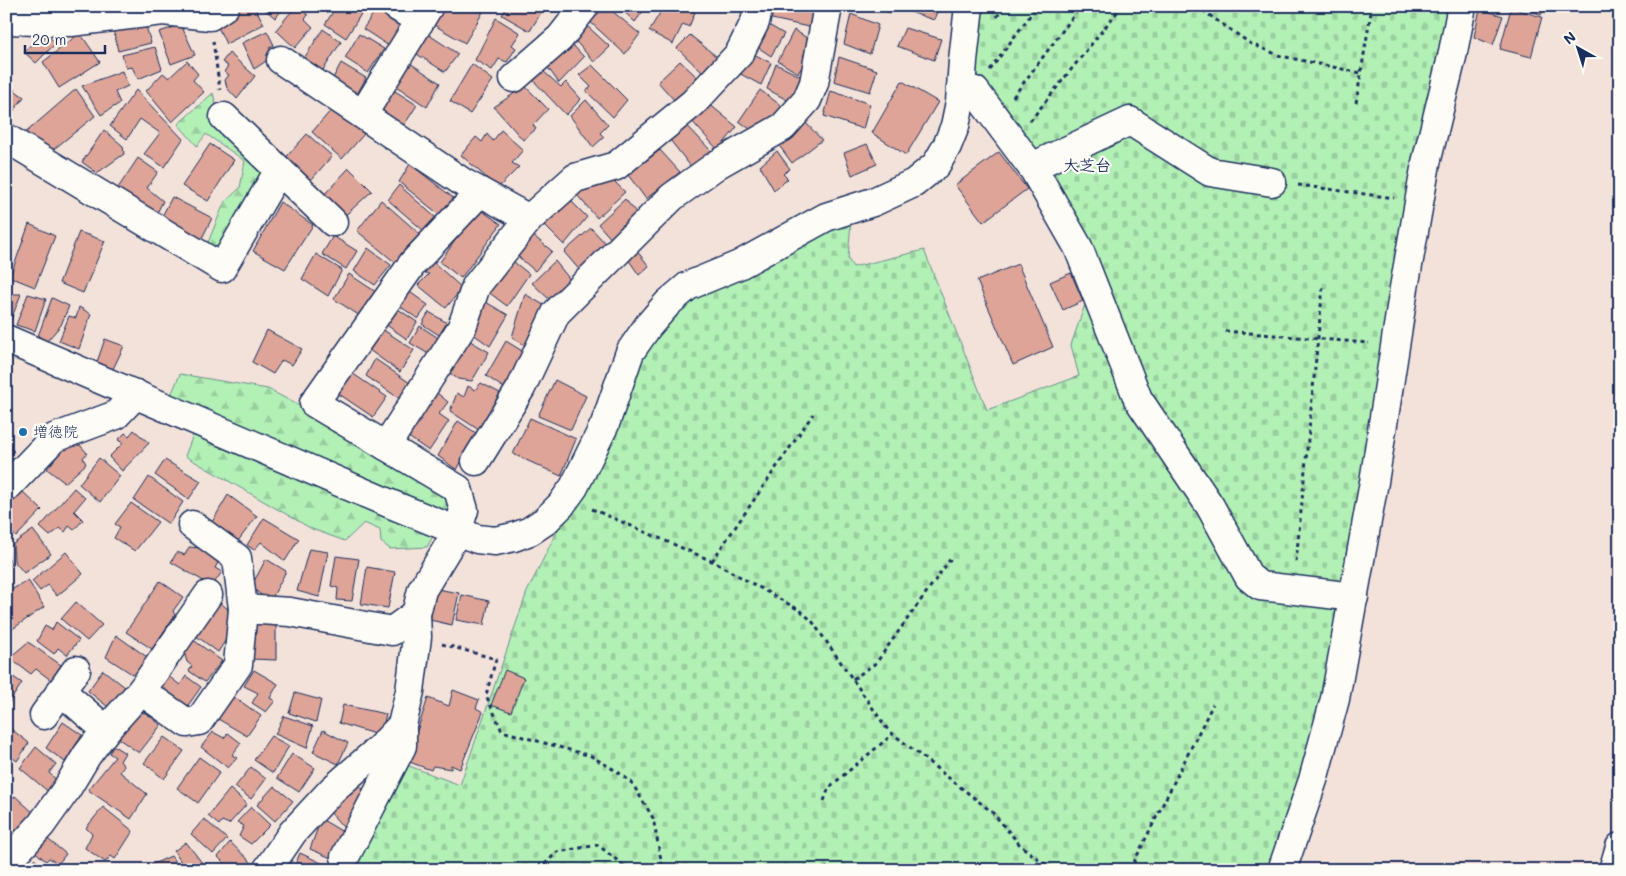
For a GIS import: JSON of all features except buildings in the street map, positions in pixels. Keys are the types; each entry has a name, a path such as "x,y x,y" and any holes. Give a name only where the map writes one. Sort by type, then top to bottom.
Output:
{"street":[{"path":"363,114 424,14 396,6"},
{"path":"514,78 560,38 585,6"},
{"path":"386,446 462,327 476,286 529,219 575,178 616,166 692,103 739,54 755,22 759,6"},
{"path":"476,461 521,388 556,313 672,197 718,164 783,127 807,100 814,83 828,6"},
{"path":"6,339 477,540 495,541 530,532 545,521 574,488 605,424 630,352 648,326 668,304 688,286 739,266 826,217 873,202 914,183 936,165 948,146 960,102 968,89 968,6"},
{"path":"1282,870 1312,780 1335,700 1374,482 1419,201 1462,6"},
{"path":"6,20 71,22 163,11 218,11"},
{"path":"281,60 464,183 529,219"},
{"path":"968,89 996,120 1032,167 1078,247 1138,399 1210,506 1249,577 1260,586 1354,597"},
{"path":"224,117 333,222"},
{"path":"1032,167 1130,121 1210,172 1272,182"},
{"path":"6,138 222,268 279,170"},
{"path":"345,857 402,746 402,725 410,691 422,590 457,532 464,510 458,488 314,403 413,263 480,192"},
{"path":"6,488 54,438 116,415 136,394"},
{"path":"141,692 187,723 199,721 238,665 242,609 237,558 192,524"},
{"path":"6,859 20,848 41,824 66,790 87,755 106,730 141,692 208,596"},
{"path":"242,609 290,612 392,631 417,626"},
{"path":"44,716 68,681 106,730"},
{"path":"267,870 293,832 332,790 380,748 402,725"},
{"path":"1613,870 1620,847"}],"path":[{"path":"992,24 1004,6"},
{"path":"968,89 1037,6"},
{"path":"996,120 1081,6"},
{"path":"1013,142 1122,6"},
{"path":"1196,6 1251,44 1281,56 1361,73"},
{"path":"1356,103 1372,6"},
{"path":"218,11 224,117"},
{"path":"1272,182 1419,201"},
{"path":"1292,590 1323,286"},
{"path":"1225,330 1376,344"},
{"path":"712,561 813,414"},
{"path":"566,498 712,561 801,610 812,620 893,734 992,812 1021,846 1045,864 1060,870"},
{"path":"853,679 876,663 951,558"},
{"path":"417,626 496,659 486,695 502,731 591,756 632,783 653,818 663,870"},
{"path":"1130,870 1213,704"},
{"path":"824,801 828,790 833,784 893,734"},
{"path":"539,870 557,852 598,845 628,870"},
{"path":"825,870 829,864"}],"green space":[{"path":"977,6 1455,6 1333,689 1278,870 348,870 401,763 460,785 527,592 558,529 583,490 654,332 686,298 798,243 851,221 848,259 853,267 924,250 987,410 1079,376 1071,345 1093,281 975,106"},
{"path":"213,93 221,125 268,168 220,251 207,245 224,203 240,188 245,161 206,134 197,146 178,124"},
{"path":"180,374 268,389 376,447 453,500 427,547 390,549 381,542 380,530 364,523 345,541 312,529 185,456 203,409 171,395"}],"place":[{"name":"増徳院","path":"23,432"}],"district":[{"name":"大芝台","path":"1087,165"}]}
